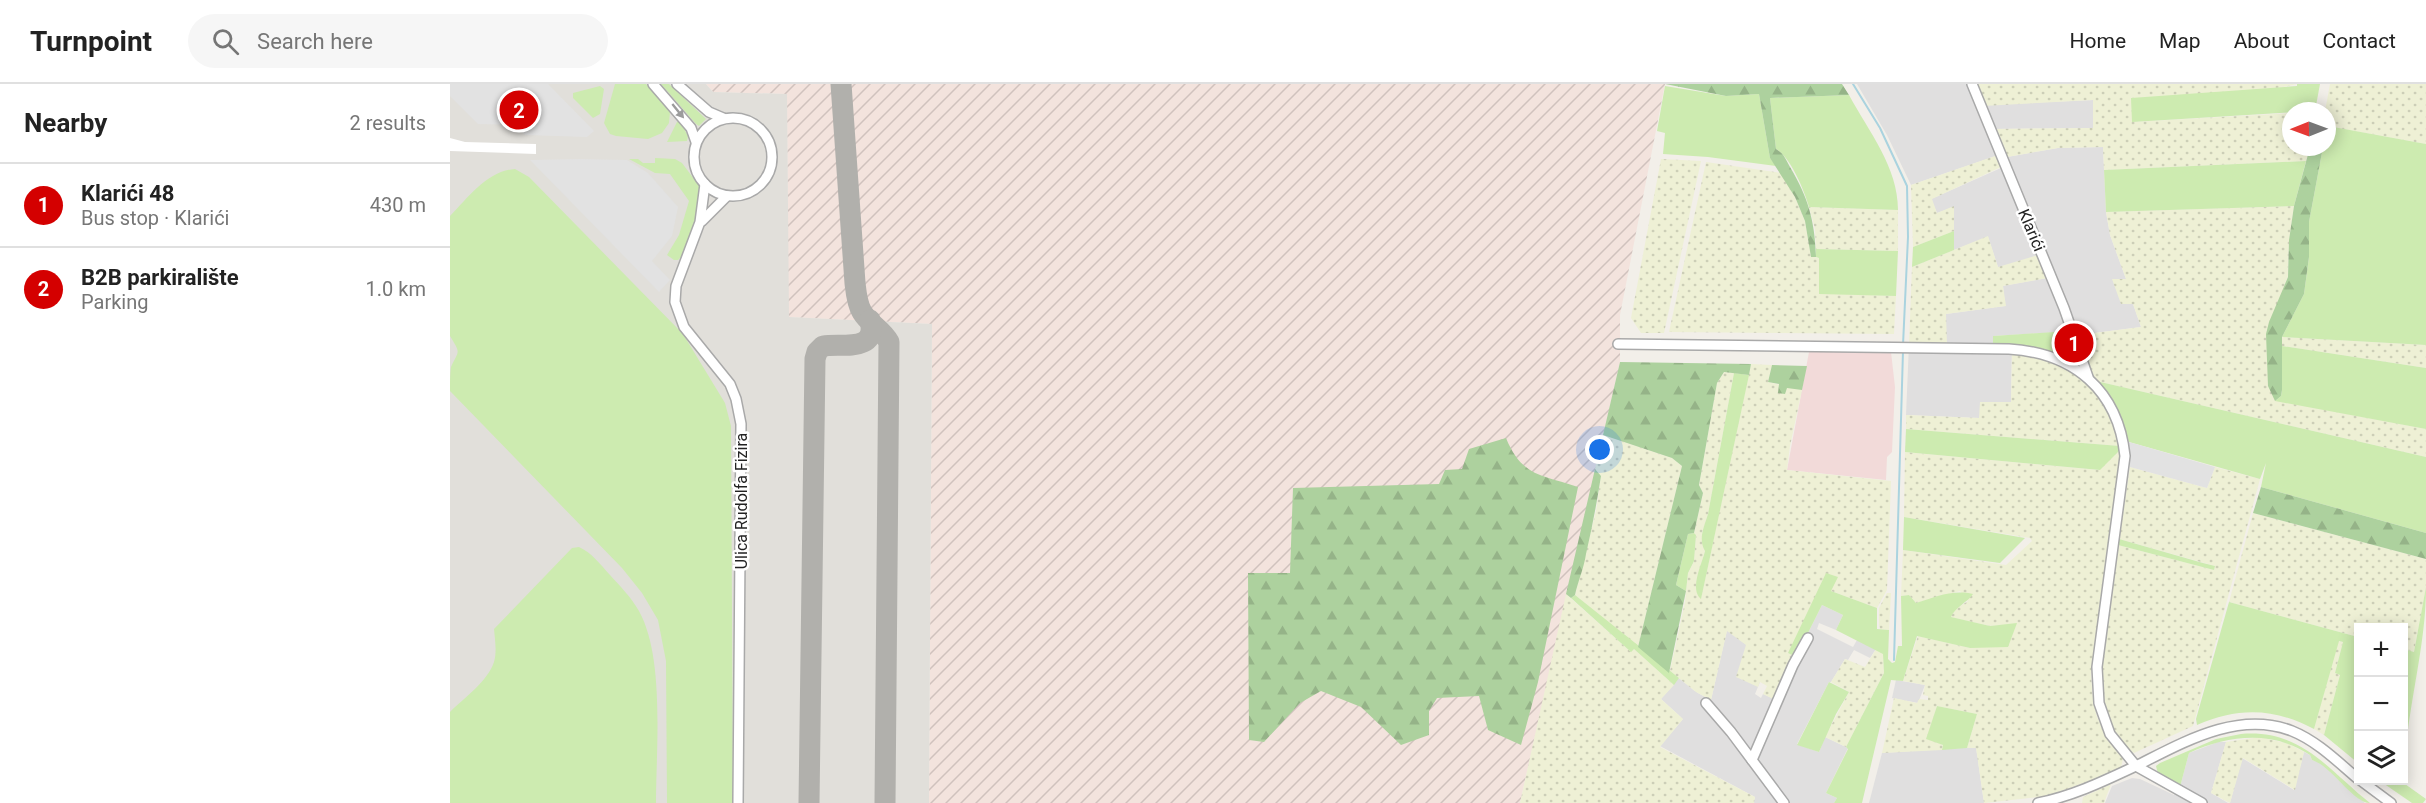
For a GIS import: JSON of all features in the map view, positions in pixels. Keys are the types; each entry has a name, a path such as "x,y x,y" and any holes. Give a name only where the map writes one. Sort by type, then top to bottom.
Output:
{"street":[{"name":"Ulica Rudolfa Fizira","path":"653,84 692,128 696,142 695,166 705,184 700,222 676,286 675,302 684,327 730,384 736,399 741,424 738,803"},
{"name":"Ulica Rudolfa Fizira","path":"677,84 710,112 723,118 740,118 757,125 769,141 772,152 769,172 761,185 748,194 727,196 700,222"},
{"name":"Klarići","path":"1972,84 2064,308 2088,377"},
{"path":"696,142 709,126 723,118"},
{"path":"705,184 727,196"},
{"path":"1618,344 2009,349 2033,351 2068,364 2088,377 2114,412 2122,435 2125,456 2097,667 2097,692 2110,734 2136,766 2202,803"},
{"path":"1752,760 1793,665 1808,638"},
{"path":"1706,703 1784,803"},
{"path":"2038,803 2064,797 2219,729 2236,725 2264,724 2284,729 2307,739 2354,776"},
{"path":"2366,785 2391,803"}],"shaded area":[{"path":"450,84 706,84 713,92 787,94 789,317 932,324 929,803 450,803"},
{"path":"450,84 548,84 594,131 587,137 525,135 517,125 478,124 450,96"},
{"path":"706,84 1665,84 1620,315 1620,362 1520,803 929,803 932,324 788,317 787,94 713,92"},
{"path":"1857,84 1975,84 1983,105 2093,100 2094,128 1994,129 2007,157 2058,148 2103,147 2106,212 2110,235 2126,279 2113,279 2133,304 2141,327 2079,335 2077,331 1993,336 1993,344 2012,345 2011,402 1979,418 1906,415 1909,344 1946,314 2005,306 2003,286 2047,278 1998,267 1988,237 1954,250 1954,207 1937,213 1931,199 2001,168 1996,156 1911,185 1887,135"},
{"path":"530,160 627,160 648,173 678,207 672,236 652,261 670,280 659,292"},
{"path":"1809,352 1891,352 1895,387 1892,452 1887,457 1886,480 1787,470"},
{"path":"2129,442 2215,467 2207,488 2130,467"},
{"path":"1822,605 1843,615 1836,630 1819,623 1817,629 1853,647 1857,640 1876,649 1870,658 1854,650 1848,660 1845,659 1829,682 1797,744 1819,752 1825,737 1848,748 1826,793 1837,798 1834,803 1754,803 1755,797 1660,746 1683,719 1661,699 1679,678 1696,692 1711,700 1727,630 1746,644 1760,682 1755,694 1761,698 1763,694 1775,699"},
{"path":"1896,680 1925,685 1918,703 1892,698"},
{"path":"2218,742 2226,742 2211,793 2228,803 2105,803 2112,786 2132,778 2140,779 2174,795 2180,787 2189,753"},
{"path":"1976,747 1984,803 1869,803 1882,753"},
{"path":"2304,752 2310,755 2312,760 2323,763 2365,803 2230,803 2242,758 2294,790"}],"green space":[{"path":"615,84 646,84 665,103 670,112 669,123 662,133 648,139 610,134 604,123"},
{"path":"661,84 669,84 706,119 699,126 696,124"},
{"path":"1665,84 1842,84 1849,95 1770,98 1776,149 1785,159 1806,199 1814,232 1816,257 1811,257 1805,221 1795,197 1770,158 1759,94 1726,96"},
{"path":"1975,84 2297,84 2133,122 2282,114 2282,156 2307,156 2306,161 2104,170 2103,147 2058,148 2007,157 1993,129 2093,128 2093,100 1983,106"},
{"path":"2297,84 2320,84 2317,102 2282,102 2282,113 2132,122 2131,98 2297,86"},
{"path":"2330,84 2426,84 2426,144 2336,128 2336,102 2327,102"},
{"path":"600,86 604,89 600,114 593,118 573,98 573,93"},
{"path":"1665,86 1726,96 1759,94 1770,158 1776,166 1663,154 1665,133 1657,131"},
{"path":"1849,95 1888,164 1897,194 1898,210 1809,207 1792,167 1782,153 1776,149 1770,98"},
{"path":"680,121 688,136 687,141 667,142 677,122"},
{"path":"2336,127 2426,144 2426,345 2282,337 2304,294 2309,257 2309,222 2321,156 2336,156"},
{"path":"1995,156 2001,167 1932,199 1937,213 1954,206 1954,231 1913,247 1911,185"},
{"path":"2308,156 2321,156 2309,222 2309,257 2304,294 2282,337 2282,390 2281,396 2275,401 2268,386 2266,334 2288,277 2289,240 2294,206"},
{"path":"655,158 675,159 682,163 700,187 702,209 684,254 678,260 667,255 679,235 689,201 670,174 655,173 629,159 638,159 643,163 655,163"},
{"path":"1661,159 1701,161 1664,333 1641,333 1631,318"},
{"path":"2306,161 2294,206 2106,212 2104,170"},
{"path":"1706,162 1781,173 1805,221 1811,256 1819,258 1819,293 1896,296 1894,334 1669,332"},
{"path":"515,169 529,177 683,334 725,403 731,426 733,803 667,803 666,661 658,620 642,593 622,568 450,391 451,367 458,352 450,336 450,216 487,180"},
{"path":"2294,206 2289,240 2288,277 2278,303 2268,385 2275,400 2426,429 2426,457 2096,381 2091,372 2079,335 2141,327 2133,304 2121,304 2112,279 2126,279 2110,235 2106,212"},
{"path":"1809,207 1898,210 1898,251 1816,249 1815,229"},
{"path":"1954,231 1954,250 1912,267 1913,247"},
{"path":"1988,236 1998,267 2038,255 2048,278 2003,286 2006,306 1946,314 1947,344 1909,344 1912,267"},
{"path":"1816,249 1898,251 1896,296 1819,294 1819,258 1816,257"},
{"path":"2069,331 2074,349 2071,355 2064,357 2034,348 1993,344 1993,336"},
{"path":"2282,337 2426,345 2426,368 2282,346"},
{"path":"2282,346 2426,368 2426,429 2275,401 2281,396 2282,390"},
{"path":"2012,352 2044,358 2073,371 2087,383 2105,407 2116,429 2120,446 1906,429 1906,415 1979,418 1980,402 2011,402"},
{"path":"1620,362 1751,364 1749,375 1724,372 1717,383 1699,485 1703,493 1694,533 1688,534 1676,585 1686,591 1669,673 1638,647 1682,466 1672,458 1603,435"},
{"path":"1751,364 1772,365 1768,382 1802,390 1787,470 1891,481 1887,590 1877,608 1831,591 1788,653 1796,657 1775,700 1763,694 1767,686 1760,682 1758,687 1736,677 1746,645 1727,631 1711,700 1696,692 1670,671 1685,602 1688,573 1694,561 1696,535 1694,533 1703,493 1699,485 1717,383 1724,372 1734,373 1708,514 1702,533 1705,551 1699,573 1701,598"},
{"path":"1772,365 1807,366 1802,390 1787,388 1785,394 1778,393 1779,384 1768,382"},
{"path":"1734,373 1749,375 1701,599 1696,583 1705,551 1702,533 1708,514"},
{"path":"2096,381 2426,457 2426,533 2261,487 2266,463 2260,479 2129,442 2117,410"},
{"path":"1906,429 2120,446 2120,450 2100,470 1905,452"},
{"path":"1603,435 1672,458 1682,466 1638,647 1575,595 1596,511 1601,476 1595,469"},
{"path":"1506,438 1519,460 1534,473 1578,487 1538,682 1521,745 1488,730 1479,696 1437,698 1429,711 1429,735 1401,745 1361,707 1321,691 1300,703 1264,742 1249,740 1248,573 1290,573 1293,488 1439,484 1445,470 1462,469 1469,449"},
{"path":"2120,450 2114,517 2091,675 2097,717 2105,734 2123,759 2121,767 2047,796 1984,803 1976,748 1967,748 1977,714 1937,706 1927,738 1943,745 1942,750 1882,753 1894,698 1917,703 1919,699 1928,700 1928,696 1923,695 1925,685 1903,681 1918,636 1970,648 2001,625 1990,626 1950,617 1953,611 1968,601 1960,591 1916,603 1909,595 1901,596 1903,550 2006,565 2032,541 2030,538 1904,517 1905,452 2099,470"},
{"path":"2130,467 2207,488 2215,467 2260,479 2193,726 2134,753 2116,735 2102,696 2100,667 2118,545 2214,570 2215,566 2119,539"},
{"path":"1595,469 1601,476 1596,505 1584,564 1575,595 1571,598 1566,594"},
{"path":"2261,487 2426,533 2426,559 2253,513"},
{"path":"2253,513 2426,559 2426,587 2414,652 2408,650 2408,623 2354,623 2354,636 2229,602"},
{"path":"1904,517 2025,538 2000,563 1903,550"},
{"path":"1688,534 1696,535 1694,561 1688,573 1686,591 1676,585"},
{"path":"2119,539 2215,566 2214,570 2118,545"},
{"path":"579,547 596,559 629,596 639,611 647,631 656,678 656,803 450,803 450,712 487,676 491,669 496,646 494,629 572,548"},
{"path":"1826,573 1838,577 1831,591 1877,608 1877,629 1889,630 1888,659 1892,663 1895,662 1898,646 1902,646 1901,596 1909,595 1916,603 1951,593 1973,594 1955,610 1951,617 1990,626 2017,623 2008,647 1970,648 1917,636 1903,681 1891,680 1862,803 1834,803 1837,798 1826,793 1848,749 1846,747 1884,673 1883,654 1836,630 1843,615 1822,605 1796,657 1788,653"},
{"path":"2426,587 2423,635 2408,731 2408,650 2414,652"},
{"path":"1887,593 1891,593 1889,630 1880,629 1879,625 1879,608"},
{"path":"1566,594 1630,651 1633,648 1674,685 1661,699 1683,719 1660,747 1755,797 1754,803 1520,803"},
{"path":"1575,595 1679,678 1674,685 1634,649 1631,652 1571,598"},
{"path":"2229,602 2354,636 2354,760 2324,735 2340,675 2335,673 2343,642 2339,641 2314,729 2285,717 2256,712 2227,715 2197,725 2196,719"},
{"path":"2338,641 2343,642 2335,673 2340,675 2324,735 2314,729"},
{"path":"1876,649 1883,653 1884,673 1846,747 1825,737 1849,692 1831,682 1845,659 1865,667"},
{"path":"1829,682 1849,692 1819,752 1797,745"},
{"path":"1937,706 1977,714 1967,748 1942,750 1943,745 1926,739"},
{"path":"2241,734 2262,734 2298,745 2327,765 2370,803 2357,797 2327,769 2312,760 2310,755 2296,747 2266,739 2235,739 2189,753 2180,787 2158,774 2156,766 2160,763 2216,739"},
{"path":"2260,737 2289,744 2304,752 2295,790 2243,758 2230,803 2211,793 2226,742"},
{"path":"2111,784 2104,803 2082,803 2083,797"},
{"path":"2386,785 2406,785 2426,799 2423,803 2412,803"}],"pier":[{"path":"450,138 465,142 536,144 536,154 450,151"}],"waterway":[{"path":"1853,84 1880,128 1907,186 1908,237 1903,345"},
{"path":"1894,660 1903,351"}],"taxiway":[{"path":"841,84 857,298 865,316 889,342 885,803"},
{"path":"809,803 815,359 817,352 823,346 864,342 869,338 870,320"}],"place":[{"name":"B2B parkiralište","path":"519,110"},
{"name":"Klarići 48","path":"2074,343"}]}
